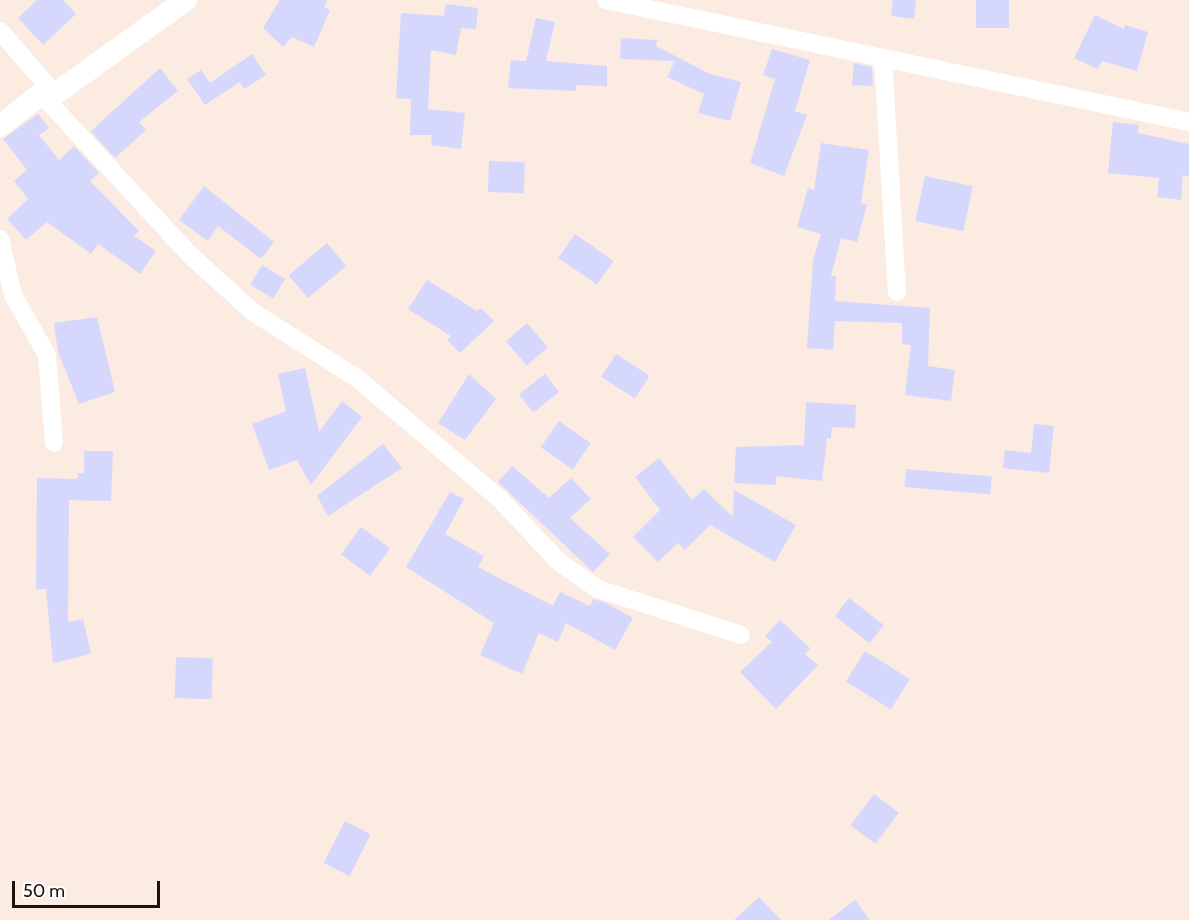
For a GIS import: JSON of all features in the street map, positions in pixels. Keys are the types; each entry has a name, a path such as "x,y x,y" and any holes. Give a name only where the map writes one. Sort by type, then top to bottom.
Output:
{"street":[{"path":"0,126 186,0"},
{"path":"606,0 1189,122"},
{"path":"0,31 48,94 189,254 253,312 358,379 500,499 559,562 598,589 741,635"},
{"path":"884,58 897,292"},
{"path":"0,239 13,295 46,355 54,443"}],"building":[{"path":"37,0 63,0 76,14 43,45 18,18"},
{"path":"280,0 327,0 324,7 330,10 314,47 292,37 283,47 263,28"},
{"path":"893,0 916,0 914,19 891,16"},
{"path":"976,0 1009,0 1009,28 976,28"},
{"path":"446,4 478,8 476,29 461,28 456,55 431,50 428,109 465,113 461,149 431,145 432,135 410,135 411,99 396,98 401,13 444,16"},
{"path":"1095,15 1124,29 1125,25 1148,32 1137,71 1102,61 1098,69 1074,58"},
{"path":"536,18 555,22 546,61 607,66 607,86 576,85 576,91 508,88 511,60 526,61"},
{"path":"621,38 657,40 656,46 710,74 741,82 730,121 698,113 704,94 667,77 675,61 620,59"},
{"path":"772,49 810,60 795,111 807,115 784,176 750,163 775,79 763,75"},
{"path":"252,54 266,75 244,89 240,82 205,105 187,79 201,70 210,83"},
{"path":"854,63 872,67 873,86 852,85"},
{"path":"160,68 178,91 139,122 146,130 115,158 91,131"},
{"path":"38,114 49,128 39,135 59,160 74,146 99,173 90,181 139,231 134,236 156,251 140,274 98,244 91,254 47,222 26,240 7,219 28,199 14,181 27,170 3,139"},
{"path":"1113,122 1139,125 1138,133 1189,144 1189,177 1183,175 1181,200 1157,197 1159,178 1108,173"},
{"path":"821,143 869,150 861,203 867,204 857,242 841,238 831,276 836,276 835,301 930,308 928,366 955,370 951,401 905,395 911,345 902,344 902,323 835,321 833,350 807,348 813,260 821,234 797,227 808,188 814,190"},
{"path":"489,161 525,162 524,193 488,192"},
{"path":"925,176 973,186 963,231 915,221"},
{"path":"204,186 274,242 261,259 218,226 208,241 179,220"},
{"path":"575,234 614,261 597,285 558,258"},
{"path":"327,243 346,266 308,298 289,275"},
{"path":"262,265 285,279 273,299 250,285"},
{"path":"427,280 477,311 481,308 494,321 460,353 447,340 451,336 408,309"},
{"path":"97,317 115,392 79,404 58,352 54,323"},
{"path":"527,323 548,347 527,366 506,341"},
{"path":"616,354 650,376 635,398 601,377"},
{"path":"305,368 319,432 342,401 362,417 311,485 297,460 269,470 252,424 286,411 278,374"},
{"path":"469,374 496,399 465,440 438,423"},
{"path":"545,374 559,392 533,412 519,394"},
{"path":"806,402 856,405 855,428 832,427 831,438 827,438 822,481 776,476 776,485 734,483 736,447 804,445"},
{"path":"559,421 591,443 573,470 541,447"},
{"path":"1034,424 1054,426 1049,473 1003,468 1005,450 1031,453"},
{"path":"383,444 402,468 328,516 317,496"},
{"path":"84,451 113,451 111,501 69,500 68,622 83,619 91,654 53,663 46,589 36,589 37,478 77,479 78,473 84,473"},
{"path":"659,458 692,500 704,489 733,517 734,490 796,525 775,562 710,525 685,550 678,543 658,562 633,537 660,510 635,477"},
{"path":"512,466 549,498 571,478 591,499 570,518 610,554 593,572 498,482"},
{"path":"906,469 992,476 990,494 904,487"},
{"path":"450,492 464,499 445,534 484,556 478,567 553,606 560,592 590,606 593,599 606,603 633,618 615,650 566,623 558,642 539,633 522,674 480,655 494,623 406,567"},
{"path":"361,527 390,548 370,576 341,555"},
{"path":"849,598 884,625 870,643 835,616"},
{"path":"780,620 810,648 805,654 818,665 776,709 740,672 772,642 765,636"},
{"path":"865,651 910,679 891,710 846,682"},
{"path":"176,657 213,658 212,699 175,698"},
{"path":"874,794 899,813 875,844 851,825"},
{"path":"345,821 371,834 350,876 324,863"},
{"path":"759,897 781,920 734,920"},
{"path":"855,900 870,920 829,920"}]}
